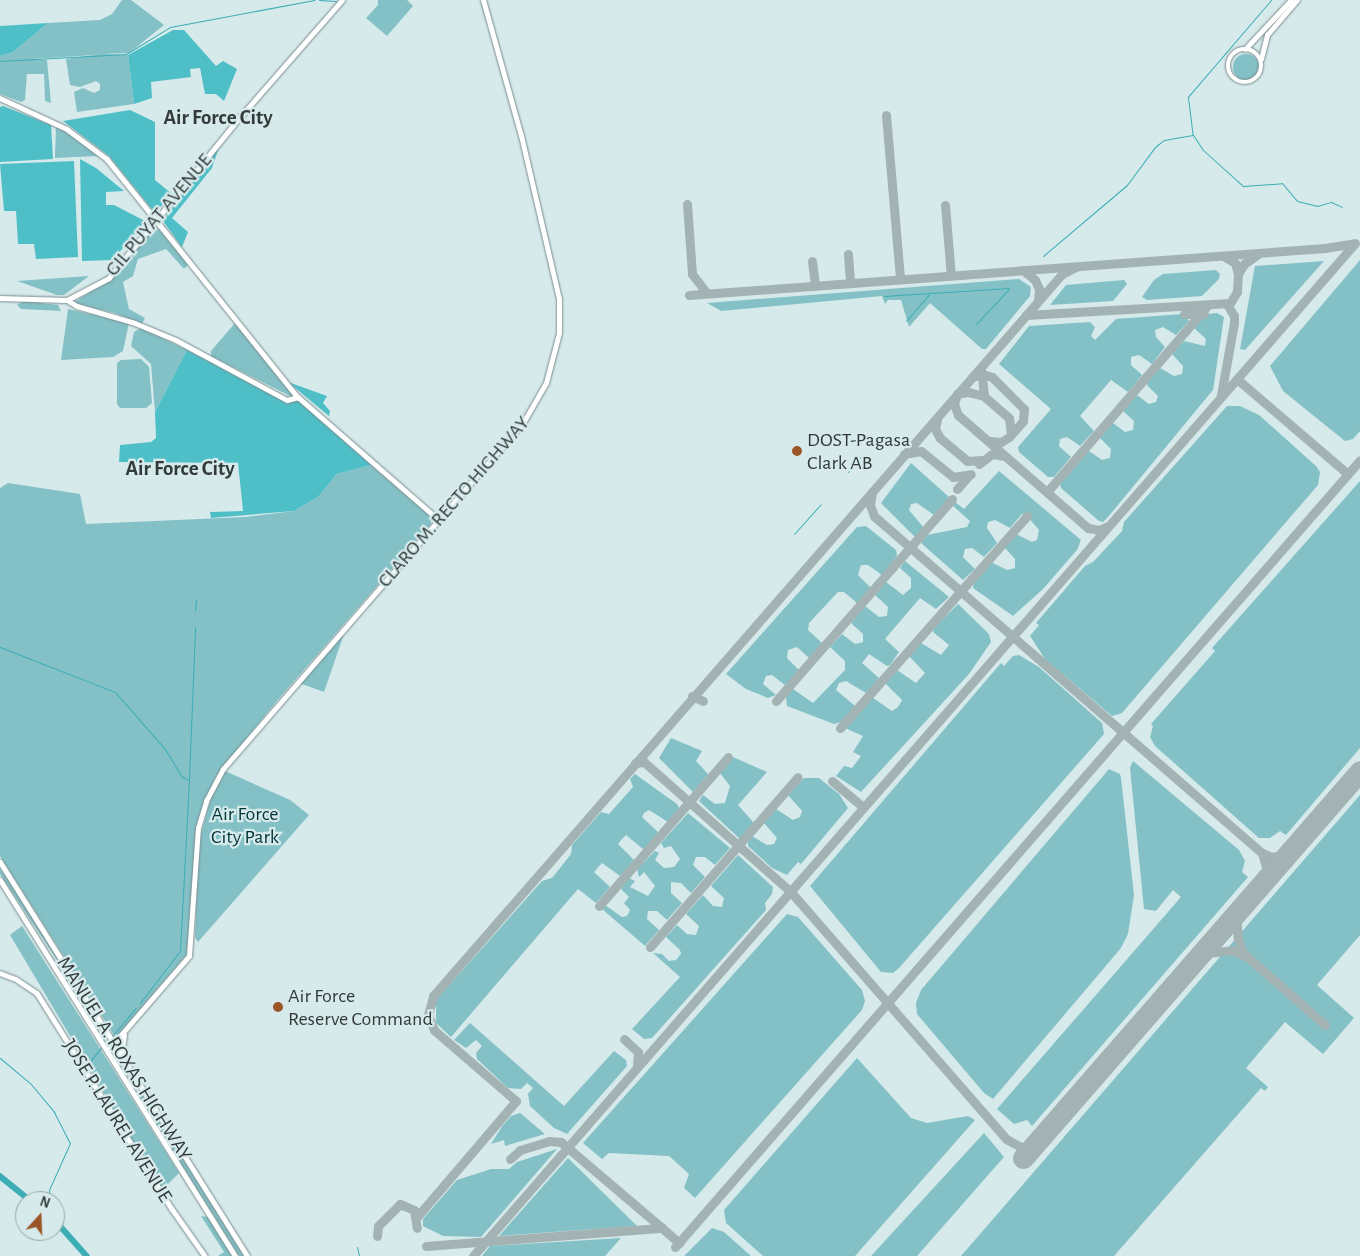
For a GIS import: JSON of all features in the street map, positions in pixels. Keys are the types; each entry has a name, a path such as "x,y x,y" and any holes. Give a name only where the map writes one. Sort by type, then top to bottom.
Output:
{"main road":[{"name":"GIL PUYAT AVENUE","path":"64,300 109,278 240,117 342,0"},
{"name":"CLARO M. RECTO HIGHWAY","path":"126,1031 189,956 192,940 197,836 204,808 218,776 529,416 546,383 559,334 559,299 521,136 483,0"},
{"path":"1292,0 1246,49 1236,52 1228,64 1229,74 1236,81 1249,83 1257,79 1262,70 1262,46 1267,35 1297,0"},
{"path":"1246,49 1255,52 1261,60"},
{"path":"0,98 85,140 107,159 298,397 439,520"},
{"path":"0,298 64,300 77,306 126,320 176,340 287,400 298,397"},
{"name":"MANUEL A. ROXAS HIGHWAY","path":"0,862 247,1256"},
{"name":"MANUEL A. ROXAS HIGHWAY","path":"0,880 70,989 235,1256"},
{"name":"JOSE P. LAUREL AVENUE","path":"0,973 29,985 48,1009 172,1209 205,1256"},
{"path":"70,989 77,984"},
{"path":"108,1050 126,1031"},
{"path":"121,1054 126,1031"},
{"path":"133,1091 141,1086"}],"green space":[{"path":"122,0 131,0 164,25 129,53 104,54 128,55 134,104 77,112 74,92 83,88 94,93 100,90 100,84 96,81 80,87 70,85 66,59 95,55 32,59 47,60 51,103 45,101 44,74 27,74 25,100 21,102 0,94 0,56 13,52 48,23 100,20 112,14"},
{"path":"378,0 407,0 413,6 387,36 366,18 378,5"},
{"path":"1246,54 1255,58 1259,67 1255,76 1246,80 1237,76 1233,67 1237,58"},
{"path":"56,125 98,156 55,158"},
{"path":"156,226 189,264 184,269 166,249 138,259 133,276 123,282 129,309 145,318 142,324 115,313 73,303 115,276"},
{"path":"1360,260 1360,431 1353,439 1345,441 1283,391 1270,366"},
{"path":"1324,261 1245,350 1240,349 1255,266"},
{"path":"1216,270 1220,274 1219,279 1202,296 1147,300 1142,297 1154,280 1163,274"},
{"path":"89,276 64,295 57,295 17,281"},
{"path":"1019,279 1031,287 1030,296 986,349 982,349 930,303 909,327 901,300 888,300 885,304 882,296 721,311 707,303"},
{"path":"1124,280 1127,284 1113,301 1050,305 1066,285"},
{"path":"23,301 58,305 61,311 21,309 17,305"},
{"path":"68,309 129,323 123,351 113,357 61,360"},
{"path":"1217,313 1224,317 1213,390 1108,517 1103,522 1099,521 1061,488 1060,483 1089,451 1102,460 1110,458 1111,449 1100,438 1113,423 1125,432 1133,430 1134,421 1123,411 1137,395 1149,404 1156,402 1158,396 1147,385 1148,381 1160,368 1174,376 1182,374 1183,366 1172,354 1184,341 1205,346 1206,339 1194,328 1206,314"},
{"path":"1183,314 1189,321 1176,335 1163,327 1155,330 1156,337 1165,347 1152,364 1139,355 1131,357 1131,365 1142,375 1128,392 1111,380 1080,416 1094,431 1080,446 1067,437 1060,439 1059,446 1071,457 1054,477 1048,477 1019,452 1018,447 1051,409 999,364 1029,326 1090,322 1095,327 1091,336 1095,340 1116,319"},
{"path":"235,323 292,393 292,397 211,356 211,351"},
{"path":"141,328 187,350 155,412 151,364 131,346 134,332"},
{"path":"141,359 149,367 152,403 146,408 120,408 117,404 117,363 121,360"},
{"path":"1227,406 1240,406 1259,415 1316,466 1320,472 1318,485 1122,713 1112,716 1045,659 1030,636 1039,625 1036,623 1085,566 1093,562 1122,531 1124,522"},
{"path":"911,463 949,497 934,515 917,503 911,504 909,510 924,528 915,537 881,503"},
{"path":"371,465 431,517 431,524 275,703 216,776 200,813 187,954 119,1034 114,1035 0,856 0,488 8,483 80,494 86,524 245,517 294,511 318,497 337,474"},
{"path":"999,471 1081,540 1077,550 1042,590 1013,616 973,588 974,582 991,562 1007,570 1015,568 1015,559 1005,548 1016,534 1032,542 1037,540 1039,530 1027,516 1022,514 1010,528 995,520 988,522 987,528 997,543 984,557 972,548 965,549 963,557 975,569 963,580 921,543 927,535 967,527 970,521 952,505 955,502 964,509"},
{"path":"1360,481 1360,748 1286,835 1280,831 1270,838 1259,838 1155,746 1150,737 1153,726 1151,724 1215,651 1212,648"},
{"path":"866,526 896,550 897,556 882,575 868,565 861,565 858,575 871,588 857,603 844,592 838,592 809,623 808,630 822,643 809,658 797,647 788,650 787,658 799,670 785,685 772,675 766,676 763,684 776,695 768,698 746,689 726,674 857,527"},
{"path":"905,561 949,597 936,609 920,598 885,639 899,652 890,665 887,666 869,654 862,663 879,678 866,693 846,681 839,683 836,690 855,706 841,722 834,724 787,706 786,697 793,689 813,703 845,670 845,661 830,647 842,634 855,644 863,642 863,634 851,623 865,606 879,617 887,616 888,607 875,595 886,582 903,595 911,588 911,578 900,568"},
{"path":"958,604 989,634 991,642 969,674 861,792 836,776 844,766 852,768 861,756 853,752 863,736 845,728 873,698 892,711 898,707 902,700 885,683 897,670 916,683 925,673 909,656 921,643 941,655 949,645 933,632 934,628"},
{"path":"345,631 324,692 299,683"},
{"path":"1019,655 1039,667 1102,723 1104,734 899,968 893,973 881,972 810,886 1001,663 1004,666 1013,656"},
{"path":"671,738 702,751 696,761 708,774 693,792 659,758"},
{"path":"733,757 767,772 738,805 754,823 740,839 699,801 703,795 715,804 725,803 730,786 720,773"},
{"path":"1133,761 1239,850 1245,861 1242,872 1248,877 1032,1126 1027,1120 1014,1124 997,1109 1181,897 1173,890 1156,911 1144,909 1130,768"},
{"path":"1109,769 1120,774 1121,778 1134,895 1128,934 1121,948 993,1099 984,1093 917,1014 916,1003 921,990"},
{"name":"Air Force City Park","path":"225,771 290,800 309,815 198,942 195,937 199,842 212,794"},
{"path":"635,774 677,804 680,810 668,822 649,810 644,813 642,817 659,833 644,850 626,835 618,844 634,860 620,876 602,863 594,872 610,887 596,903 578,889 451,1037 436,1023 436,1000 542,881 552,878 571,854 572,845 601,812 609,814 633,787 630,779"},
{"path":"804,778 819,778 839,794 848,808 801,864 798,862 787,875 772,868 748,846 748,842 752,836 767,845 774,844 777,838 764,823 776,809 793,820 800,817 802,811 788,795"},
{"path":"1360,795 1360,935 1317,985 1354,1018 1323,1054 1285,1022 1246,1068 1268,1087 1265,1091 1261,1088 1114,1256 961,1256"},
{"path":"688,813 730,848 715,865 705,857 696,857 693,865 705,877 691,893 681,883 671,882 671,893 682,903 667,920 657,911 648,911 647,919 659,930 645,946 602,909 605,905 622,917 627,916 630,910 624,903 629,897 621,889 629,878 635,881 630,887 648,896 655,886 644,872 639,877 637,869 655,851 659,853 655,860 664,868 674,867 680,859 671,846 664,848 661,843"},
{"path":"738,855 773,887 772,894 765,903 766,910 652,1038 644,1039 632,1029 680,977 653,953 662,954 669,961 676,960 681,954 680,950 666,937 677,925 687,934 696,935 699,926 686,914 703,895 713,906 722,907 724,898 711,886"},
{"path":"0,869 9,881 73,984 0,874"},
{"path":"787,914 798,917 862,990 865,1001 862,1010 695,1198 684,1188 689,1174 669,1156 609,1153 602,1159 583,1143"},
{"path":"22,926 179,1173 162,1190 10,935"},
{"path":"470,1023 564,1106 614,1051 626,1060 627,1066 567,1134 554,1128 530,1106 528,1094 533,1088 527,1083 521,1089 508,1088 477,1059 476,1053 482,1046 476,1040 466,1048 454,1040"},
{"path":"857,1058 911,1118 927,1123 968,1116 975,1120 855,1256 763,1256 726,1223 724,1210"},
{"path":"142,1094 244,1256 239,1256 140,1098 139,1095"},
{"path":"520,1113 545,1134 505,1146 504,1140 491,1144 511,1116"},
{"path":"984,1133 1004,1157 917,1256 871,1256"},
{"path":"557,1149 481,1237 443,1236 423,1226 423,1219 457,1180 491,1169 509,1169 517,1162"},
{"path":"568,1158 637,1226 499,1236"},
{"path":"201,1216 208,1217 232,1256 218,1256 224,1252"},
{"path":"712,1228 724,1232 751,1256 684,1256"},
{"path":"621,1238 605,1256 482,1256 490,1246"}],"shaded area":[{"path":"48,23 13,52 0,56 0,26"},
{"path":"173,30 184,30 216,66 223,61 237,69 224,101 216,94 205,94 200,68 190,69 191,77 151,82 152,98 134,104 128,55"},
{"path":"3,106 51,125 53,159 0,162 0,107"},
{"path":"130,110 155,122 155,180 172,194 155,213 109,156 63,121"},
{"path":"219,147 212,168 172,218 188,232 182,247 163,221"},
{"path":"80,159 96,168 124,191 106,192 106,205 114,205 145,221 113,260 82,261"},
{"path":"74,161 78,257 36,259 34,244 18,244 16,211 4,211 0,164"},
{"path":"187,350 283,400 299,401 371,465 337,474 318,497 294,511 211,518 210,512 243,511 238,463 119,462 120,445 151,442 156,438 155,412"},
{"path":"288,382 327,396 323,403 330,411 329,416"}],"waterway":[{"path":"0,61 126,54 170,27 314,0"},
{"path":"319,0 336,1"},
{"path":"1271,0 1188,97 1193,135 1203,150 1243,186 1282,183 1297,201 1317,206 1331,202 1342,207"},
{"path":"1043,256 1127,185 1155,147 1164,140 1193,135"},
{"path":"884,296 1009,288"},
{"path":"976,324 1009,289"},
{"path":"906,321 929,295"},
{"path":"848,472 860,457"},
{"path":"794,534 821,504"},
{"path":"195,610 196,600"},
{"path":"189,779 195,627"},
{"path":"0,647 115,692 165,749 181,776 189,780 180,951 140,1003"},
{"path":"113,1035 136,1008"},
{"path":"87,1065 101,1048"},
{"path":"0,1058 30,1083 54,1112 70,1143 49,1191"},
{"path":"0,1176 19,1191"},
{"path":"65,1231 87,1256"},
{"path":"357,1247 359,1256"}],"taxiway":[{"path":"886,115 900,279"},
{"path":"687,204 692,274 707,293"},
{"path":"945,205 951,276"},
{"path":"689,295 1325,248 1355,243"},
{"path":"473,1256 1355,243"},
{"path":"848,254 850,283"},
{"path":"1238,274 1244,264 1257,255"},
{"path":"1026,315 1230,303 1237,292 1238,274 1235,263 1225,257"},
{"path":"812,261 815,286"},
{"path":"416,1218 516,1101 434,1030 428,1015 433,996 1062,274 1076,267"},
{"path":"1023,270 1035,280 1039,289 1038,301"},
{"path":"1221,395 1234,323 1234,316 1227,304"},
{"path":"1047,492 1208,305"},
{"path":"1184,314 1204,314"},
{"path":"981,370 984,396"},
{"path":"972,377 982,374 992,377 1024,409 1023,421 1009,437 1001,442 990,441"},
{"path":"1237,379 1348,474"},
{"path":"1011,434 1009,418 984,396 968,392 957,394 954,404 958,415 1088,528 1099,530 1106,527"},
{"path":"937,419 935,429 940,438 967,461 982,460"},
{"path":"904,454 921,451 953,477 971,474"},
{"path":"979,464 992,454 1004,456"},
{"path":"675,1247 1360,460"},
{"path":"957,489 969,475"},
{"path":"872,492 870,505 874,516 1262,853 1267,871 1261,884"},
{"path":"776,701 952,499"},
{"path":"840,728 1027,516"},
{"path":"692,696 703,701"},
{"path":"599,906 728,757"},
{"path":"635,763 644,762 790,891 1006,1139 1029,1151"},
{"path":"650,947 798,777"},
{"path":"832,781 863,807"},
{"path":"1262,853 1272,857 1287,854"},
{"path":"1236,913 1238,939 1243,953 1325,1025"},
{"path":"1200,954 1232,950 1245,956"},
{"path":"624,1039 638,1052 637,1066"},
{"path":"510,1159 520,1150 549,1141 561,1142 662,1228"},
{"path":"377,1236 378,1226 400,1204 414,1210 417,1228"},
{"path":"426,1246 662,1228 679,1243"}],"runway":[{"path":"1023,1158 1360,771"}],"place":[{"name":"DOST-Pagasa Clark AB","path":"797,451"},
{"name":"Air Force Reserve Command","path":"278,1007"}],"district":[{"name":"Air Force City","path":"218,118"},
{"name":"Air Force City","path":"180,469"}]}
